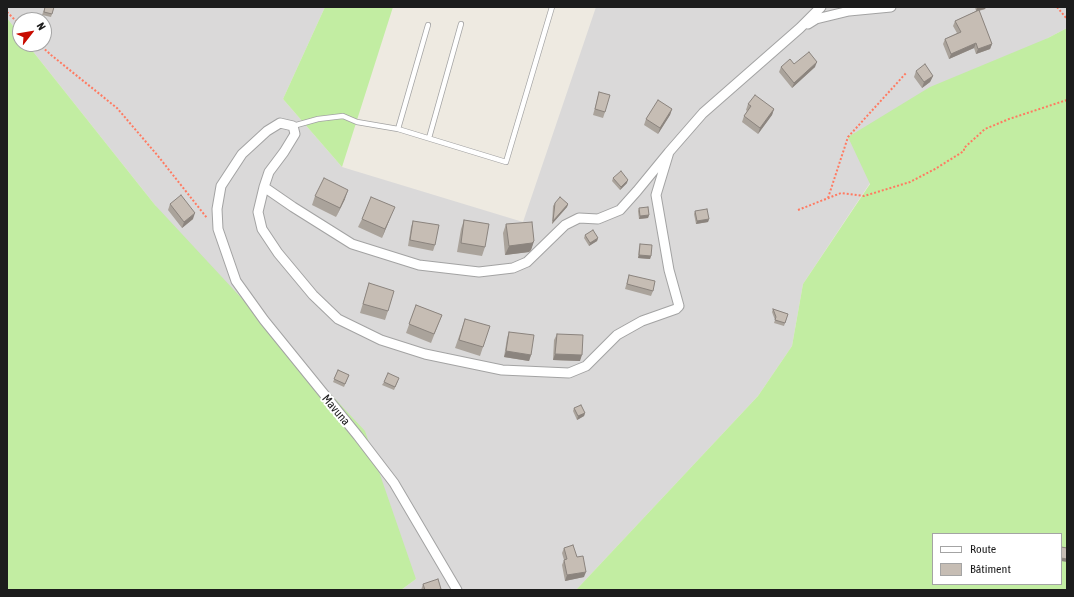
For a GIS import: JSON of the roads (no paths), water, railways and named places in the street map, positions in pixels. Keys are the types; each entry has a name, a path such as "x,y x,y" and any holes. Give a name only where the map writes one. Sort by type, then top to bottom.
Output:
{"street":[{"path":"264,186 293,207 352,244 419,265 479,272 513,268 527,262 565,225 579,218 598,219 620,210 668,152 703,113 800,28 821,7"},
{"path":"800,28 816,19 842,13 891,7"},
{"name":"Mavuna","path":"293,126 280,123 267,131 242,154 221,186 217,209 218,229 236,281 264,320 394,483 457,590"},
{"path":"293,126 295,134 269,172 258,212 262,230 308,289 338,319 381,340 425,354 502,370 568,373 586,366 617,335 642,321 676,309 679,306 669,270 656,195 668,152"}],"lane":[{"path":"293,126 318,119 343,116 357,122 398,129 506,162 552,7"},
{"path":"429,138 461,24"},
{"path":"398,129 428,25"}]}
